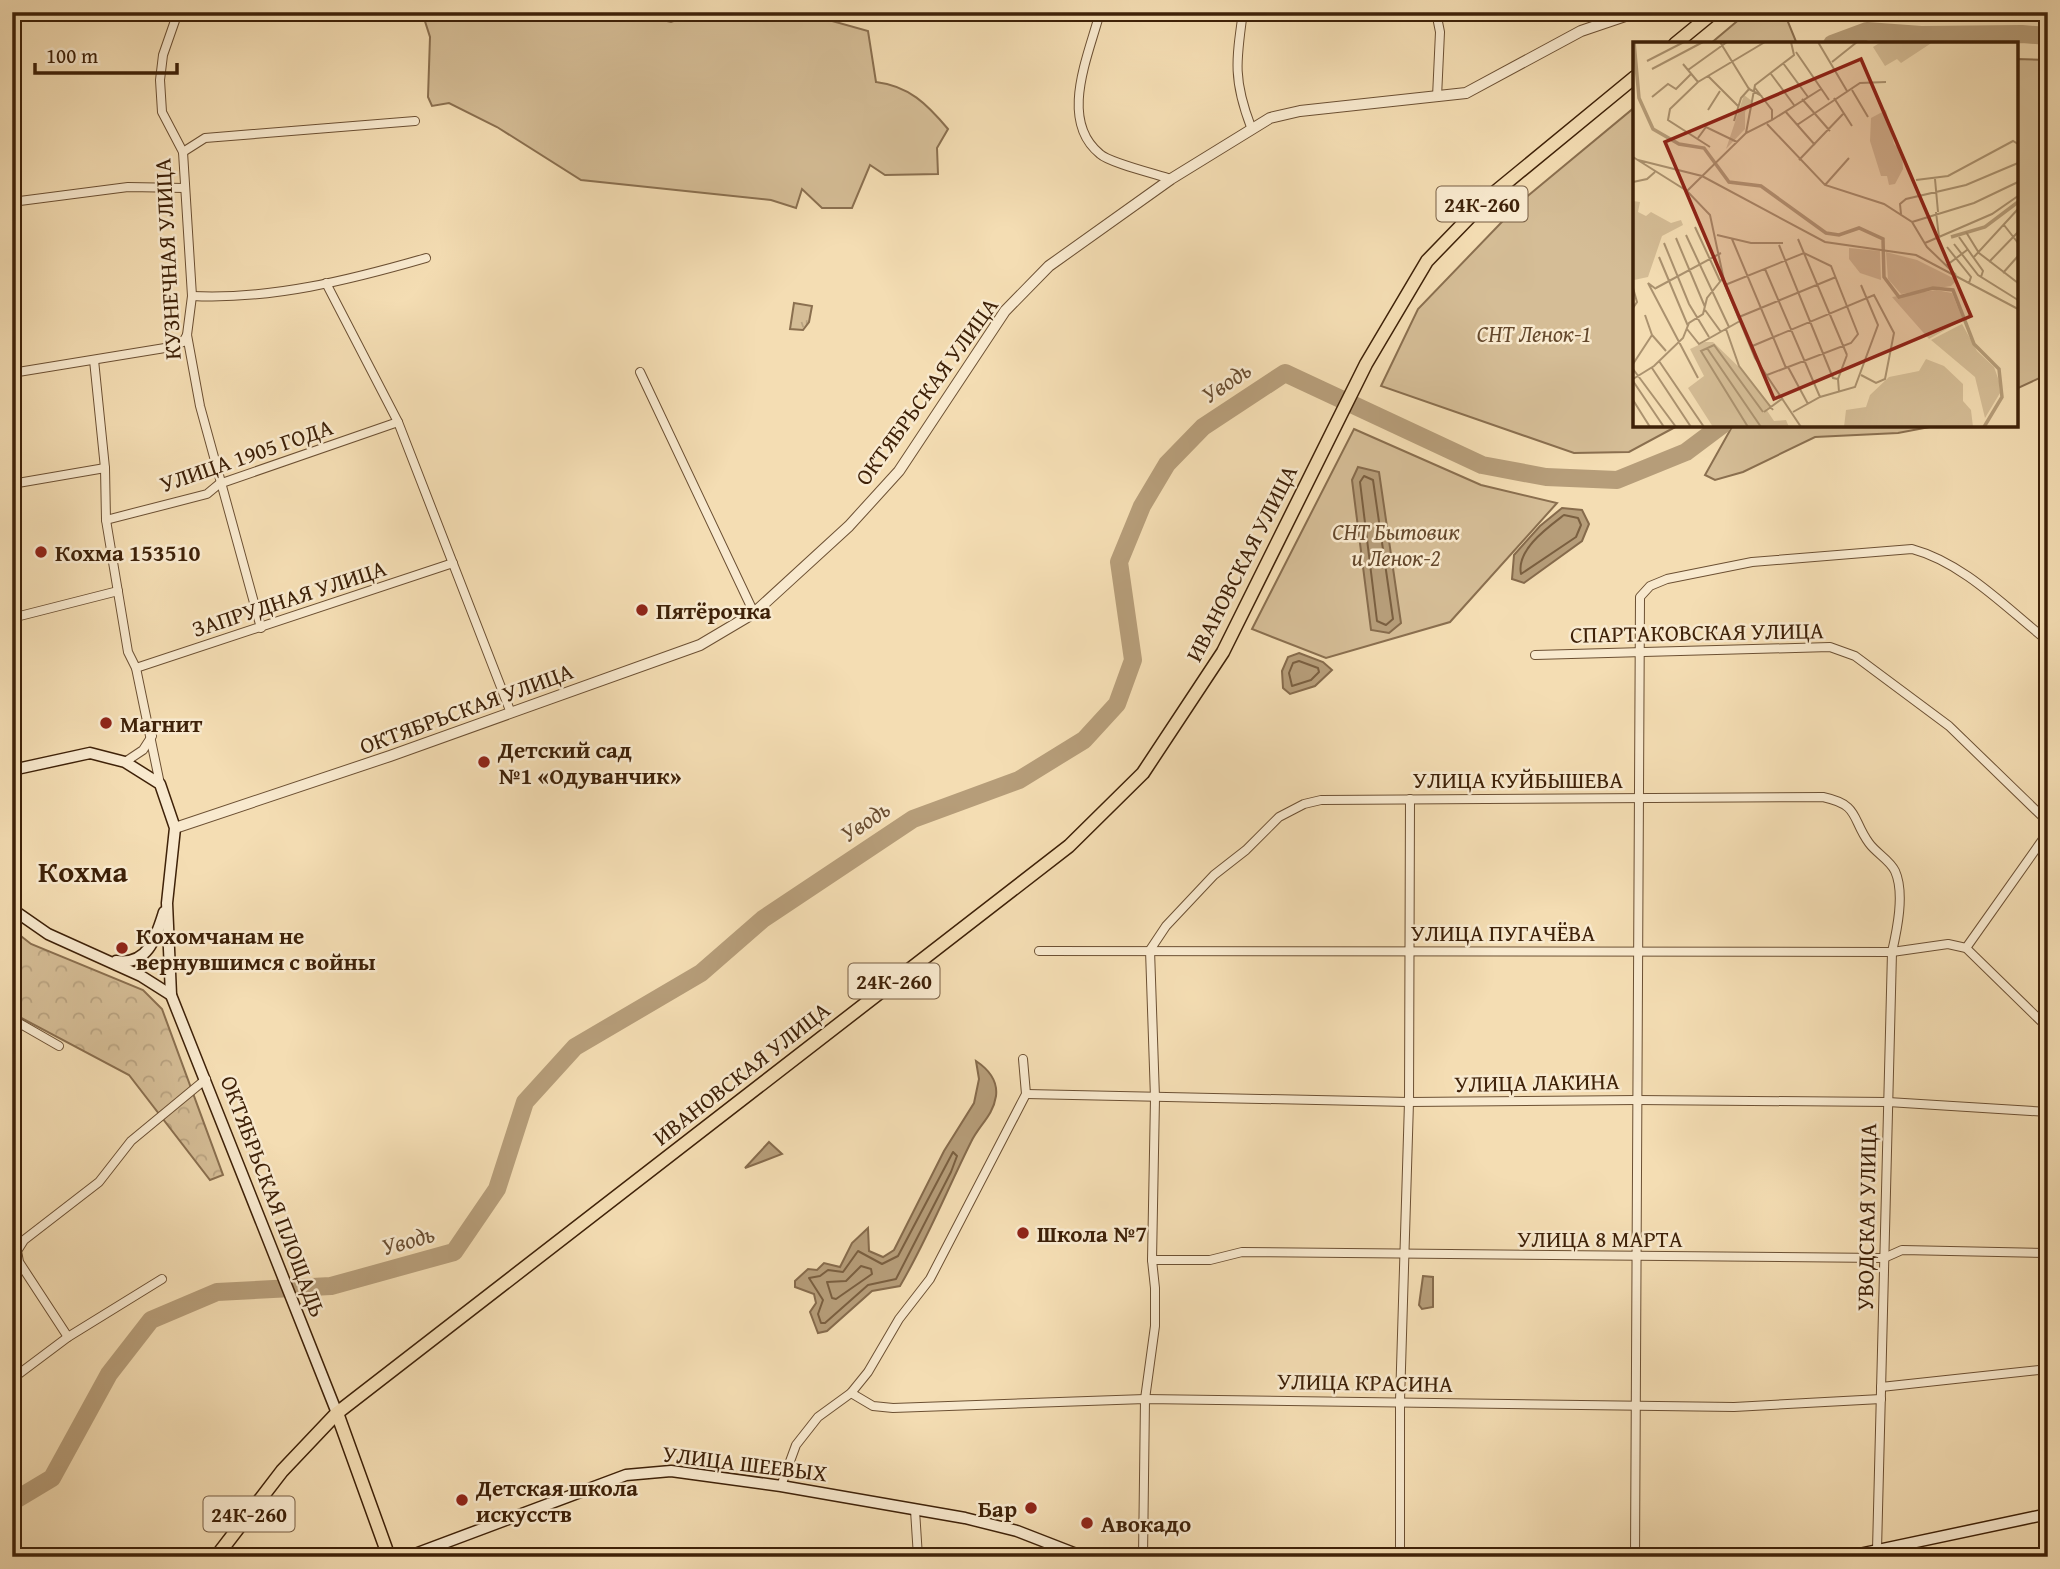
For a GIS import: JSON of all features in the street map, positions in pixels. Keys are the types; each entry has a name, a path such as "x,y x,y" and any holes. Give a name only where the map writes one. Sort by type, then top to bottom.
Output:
{"main road":[{"path":"1677,42 1714,12"},
{"name":"ИВАНОВСКАЯ УЛИЦА","path":"216,1557 282,1471 337,1413 1048,862 1088,828 1143,773 1223,652 1366,364 1427,261 1489,197 1633,79"},
{"path":"12,770 90,752 125,762 160,783 175,828 167,903 171,995"},
{"path":"106,959 135,961 144,954 152,945 167,903"},
{"path":"12,909 48,934 155,983 171,995"},
{"name":"ОКТЯБРЬСКАЯ ПЛОЩАДЬ","path":"171,995 337,1413"},
{"path":"337,1413 389,1557"},
{"name":"УЛИЦА ШЕЕВЫХ","path":"407,1557 626,1475 671,1471 781,1486 1017,1531 1083,1557"},
{"path":"1845,1557 2048,1514"}],"street":[{"name":"КУЗНЕЧНАЯ УЛИЦА","path":"178,12 163,55 160,80 162,112 183,152 191,296 187,335 200,406 219,484 261,628"},
{"path":"1100,12 1077,102 1082,131 1100,155 1171,180"},
{"path":"1243,12 1235,63 1238,94 1251,127"},
{"path":"1436,12 1440,32 1437,97"},
{"name":"ОКТЯБРЬСКАЯ УЛИЦА","path":"175,828 700,645 754,613 849,526 898,471 1004,311 1049,266 1171,180 1251,127 1270,118 1300,111 1466,93 1581,31 1637,12"},
{"path":"183,152 205,138 415,121"},
{"path":"12,202 128,187 185,188"},
{"path":"191,296 231,298 326,283 426,258"},
{"path":"326,283 398,422 511,713"},
{"path":"12,373 171,347 183,342 187,335"},
{"path":"94,360 105,468 106,520 128,652 136,668 160,783"},
{"path":"640,372 754,613"},
{"name":"УЛИЦА 1905 ГОДА","path":"106,520 207,494 219,484 398,422"},
{"path":"12,484 105,468"},
{"path":"1635,1557 1640,597 1650,586 1667,579 1752,562 1912,549 1932,554 1953,566 2048,641"},
{"name":"ЗАПРУДНАЯ УЛИЦА","path":"136,668 453,563"},
{"path":"12,618 118,591"},
{"name":"СПАРТАКОВСКАЯ УЛИЦА","path":"1535,655 1830,647 1855,656 1950,726 2048,822"},
{"path":"125,762 143,750 152,736"},
{"name":"УЛИЦА КУЙБЫШЕВА","path":"1150,950 1167,926 1214,875 1246,850 1279,817 1304,804 1321,800 1823,797 1843,801 1857,814 1868,842 1895,869 1899,886"},
{"path":"1400,1557 1400,1401 1407,1255 1410,799"},
{"path":"2048,832 1966,948 2048,1028"},
{"name":"УВОДСКАЯ УЛИЦА","path":"1877,1550 1892,952 1899,886"},
{"name":"УЛИЦА ПУГАЧЁВА","path":"1039,951 1892,952 1948,944 1966,948"},
{"path":"1143,1557 1145,1399 1155,1326 1152,1260 1155,1098 1150,950"},
{"path":"12,1019 59,1046"},
{"path":"781,1486 796,1446 803,1436 818,1417 852,1393 900,1319 930,1279 1026,1094 1023,1059"},
{"path":"68,1337 19,1262 16,1251 24,1240 99,1182 131,1140 206,1079"},
{"name":"УЛИЦА ЛАКИНА","path":"1026,1094 1409,1102 1888,1102 2048,1112"},
{"name":"УЛИЦА 8 МАРТА","path":"1152,1260 1210,1260 1242,1252 1636,1258 1884,1258 1902,1250 2048,1253"},
{"path":"12,1379 68,1337 162,1279"},
{"path":"1881,1387 2048,1369"},
{"name":"УЛИЦА КРАСИНА","path":"852,1393 873,1406 893,1408 1145,1399 1400,1401 1635,1408 1734,1407 1881,1399"},
{"path":"915,1510 918,1557"}],"green space":[{"path":"422,12 626,12 671,22 699,12 800,12 868,31 876,82 908,92 933,112 948,129 937,148 938,174 885,175 870,165 852,208 822,208 802,189 796,208 771,200 581,180 497,127 449,103 432,106 428,97 430,37"},
{"path":"1748,12 1784,12 1796,42 1712,42"},
{"path":"2018,59 2048,60 2048,374 2018,388"},
{"name":"СНТ Ленок-1","path":"1633,109 1633,427 1675,427 1629,452 1574,453 1381,386 1418,309 1524,199"},
{"path":"794,303 812,306 809,322 803,330 790,329"},
{"path":"1732,427 1930,427 1898,433 1815,437 1743,472 1715,480 1705,475"},
{"name":"СНТ Бытовик и Ленок-2","path":"1354,429 1481,485 1557,503 1450,622 1326,658 1252,629"},
{"path":"12,929 31,944 143,990 162,1009 223,1175 210,1180 129,1075 12,1013"}],"water":[{"path":"1358,467 1379,472 1401,623 1389,633 1371,630 1352,480"},
{"path":"1562,508 1582,510 1589,524 1582,541 1524,583 1512,579 1514,555 1540,526"},
{"path":"1299,653 1323,662 1332,670 1315,686 1290,694 1283,688 1282,671 1288,657"},
{"path":"976,1061 994,1080 994,1103 971,1142 910,1269 900,1286 872,1291 827,1331 818,1333 810,1312 816,1303 814,1294 795,1287 795,1281 808,1269 817,1270 824,1263 840,1267 852,1243 868,1228 869,1251 883,1257 894,1250 944,1151 974,1103 979,1079"},
{"path":"769,1142 782,1154 745,1168"},
{"path":"1423,1276 1433,1277 1433,1307 1422,1309 1419,1305"}],"waterway":[{"name":"Уводь","path":"1837,42 1867,31 1921,35 2048,36"},
{"name":"Уводь","path":"12,1502 52,1478 109,1374 151,1320 217,1292 331,1286 454,1252 497,1189 525,1102 575,1047 701,973 763,919 913,819 1019,780 1084,740 1117,704 1133,660 1119,562 1142,506 1167,464 1203,427 1285,373 1482,465 1546,477 1617,480 1686,452 1719,427"}],"place":[{"name":"Кохма 153510","path":"41,552"},
{"name":"Пятёрочка","path":"642,610"},
{"name":"Магнит","path":"106,723"},
{"name":"Детский сад №1 «Одуванчик»","path":"484,762"},
{"name":"Кохомчанам не вернувшимся с войны","path":"122,948"},
{"name":"Школа №7","path":"1023,1233"},
{"name":"Детская школа искусств","path":"462,1500"},
{"name":"Бар","path":"1031,1508"},
{"name":"Авокадо","path":"1087,1523"}],"district":[{"name":"Кохма","path":"83,871"}]}
